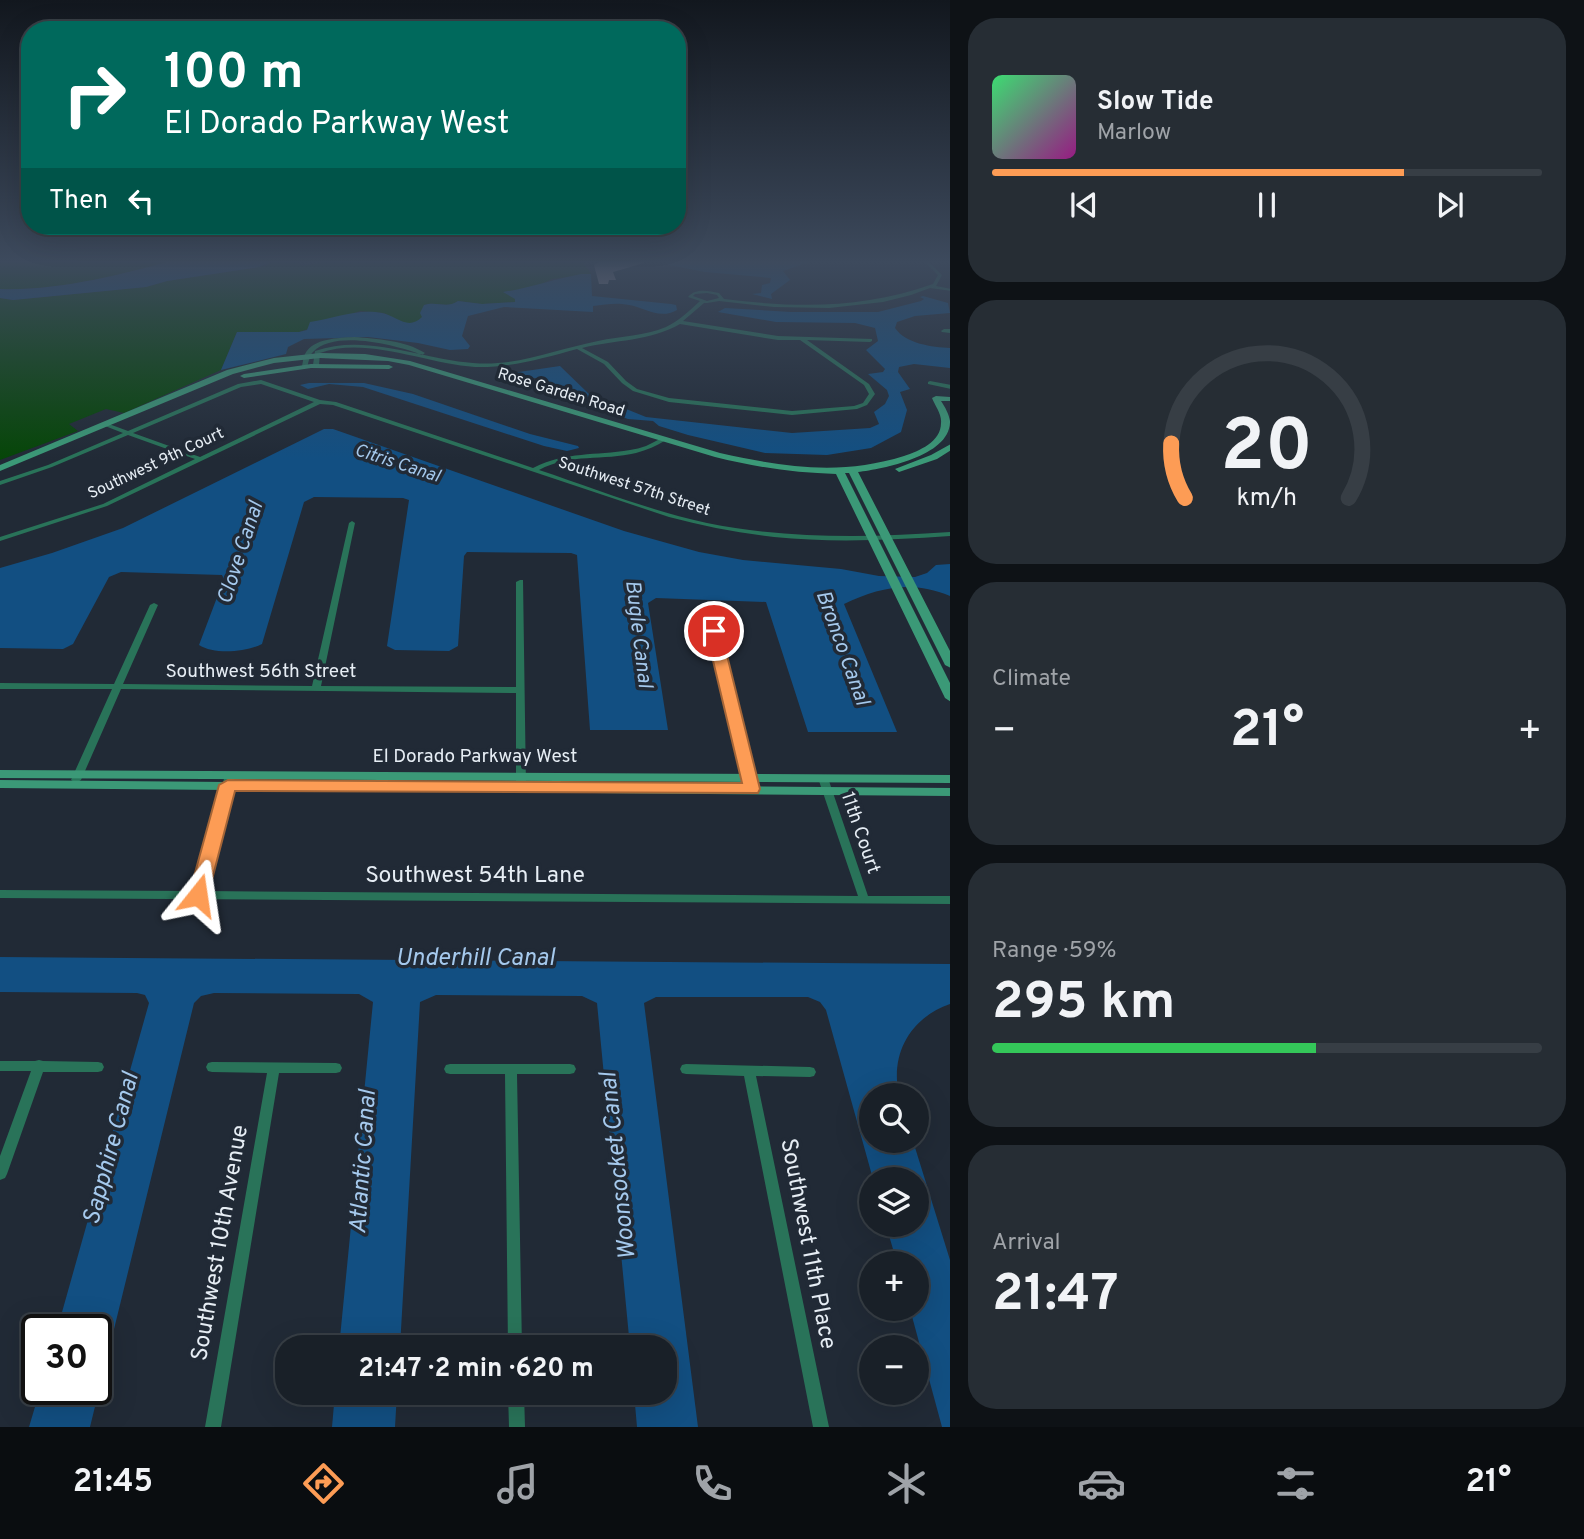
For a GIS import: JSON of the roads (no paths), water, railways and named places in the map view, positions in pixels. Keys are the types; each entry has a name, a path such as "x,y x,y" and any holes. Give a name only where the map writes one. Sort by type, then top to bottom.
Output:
{"street":[{"path":"316,361 321,350 330,347 394,351 455,363 497,365 526,362 660,331 669,327"},
{"path":"707,327 778,338 870,340"},
{"path":"579,348 606,363 635,390 669,400 792,413 855,408 870,399 872,394 866,384 801,338"},
{"path":"356,348 362,341"},
{"path":"305,362 310,348 322,342 399,344 413,347 423,355"},
{"path":"322,342 330,347"},
{"path":"394,351 399,344"},
{"name":"Rose Garden Road","path":"0,468 217,384 316,361 422,373 754,469 804,475 915,465 950,446"},
{"name":"Southwest 57th Street","path":"128,432 212,395 253,382 269,384 319,402 334,403 671,516 713,527 802,539 874,539 950,534"},
{"path":"930,383 950,387"},
{"name":"Rose Garden Road","path":"854,472 897,462 929,448 939,439 945,428 946,410 936,398 950,399"},
{"name":"Southwest 9th Court","path":"0,539 96,509 319,402"},
{"path":"111,426 200,459"},
{"name":"Rose Garden Road","path":"0,474 111,426"},
{"path":"0,483 128,432"},
{"path":"534,470 559,460 640,452 661,441"},
{"path":"854,472 950,665"},
{"path":"841,473 950,698"},
{"path":"316,688 352,523"},
{"path":"520,582 521,782"},
{"path":"76,780 154,605"},
{"path":"714,631 750,783"},
{"name":"Southwest 56th Street","path":"0,686 521,690"},
{"name":"El Dorado Parkway West","path":"0,774 76,780"},
{"name":"El Dorado Parkway West","path":"0,784 76,780 825,783 950,779"},
{"path":"198,895 229,780"},
{"name":"El Dorado Parkway West","path":"825,783 950,792"},
{"name":"11th Court","path":"825,783 864,899"},
{"name":"Southwest 54th Lane","path":"0,894 950,900"},
{"path":"0,1174 39,1065"},
{"path":"0,1066 98,1067"},
{"path":"212,1067 336,1068"},
{"name":"Southwest 10th Avenue","path":"213,1427 274,1067"},
{"path":"450,1069 570,1069"},
{"path":"510,1069 515,1335"},
{"path":"685,1069 810,1072"},
{"name":"Southwest 11th Place","path":"749,1070 821,1427"},
{"path":"516,1405 517,1427"}],"water":[{"path":"308,327 465,327 462,336 470,346 468,349 450,350 368,337 304,339 288,347 286,354 221,370 237,332 307,330"},
{"path":"869,327 895,327 912,341 950,348 950,368 914,364 899,367 898,372 910,389 900,392 907,410 901,432 871,448 827,455 765,453 688,435 659,426 653,421 628,419 554,393 553,385 545,379 513,376 512,373 560,366 589,394 646,417 792,433 870,428 879,424 874,412 885,404 889,396 887,390 868,374 883,372 885,369 866,350 878,341 875,328"},
{"path":"309,383 364,383 413,394 579,448 567,451 544,446 363,387 329,384 308,389 300,385"},
{"path":"324,429 333,429 624,531 699,552 743,560 841,569 879,576 915,577 927,573 936,565 950,564 950,596 909,587 870,593 844,604 897,732 808,732 766,602 656,598 648,603 668,730 590,730 577,555 571,553 467,552 464,556 458,646 449,651 395,650 387,646 409,500 403,498 314,497 304,502 262,644 256,647 222,651 199,645 224,579 222,575 121,572 109,577 73,644 63,649 0,648 0,568 123,528"},
{"path":"0,957 950,964 950,1004 924,1018 906,1039 898,1065 897,1083 859,1083 859,1129 826,1010 820,1002 808,997 656,997 644,1003 698,1427 637,1427 635,1405 677,1405 677,1335 629,1335 597,1003 582,996 436,995 420,1002 401,1335 340,1335 373,1002 359,994 214,993 201,996 194,1003 112,1337 112,1314 62,1314 149,1003 145,995 137,993 0,992"},
{"path":"866,1153 917,1153 921,1167 870,1167"},
{"path":"929,1192 950,1260 950,1427 942,1427 929,1379 929,1335 917,1335 913,1321 929,1321 929,1251 894,1251 889,1237 929,1237"},
{"path":"36,1405 95,1405 90,1427 29,1427"},
{"path":"334,1405 396,1405 395,1427 332,1427"}],"water label":[{"name":"Citris Canal","path":"397,464"},
{"name":"Clove Canal","path":"241,553"},
{"name":"Bugle Canal","path":"638,634"},
{"name":"Bronco Canal","path":"842,648"},
{"name":"Underhill Canal","path":"475,959"},
{"name":"Sapphire Canal","path":"112,1149"},
{"name":"Atlantic Canal","path":"364,1162"},
{"name":"Woonsocket Canal","path":"619,1166"}]}
